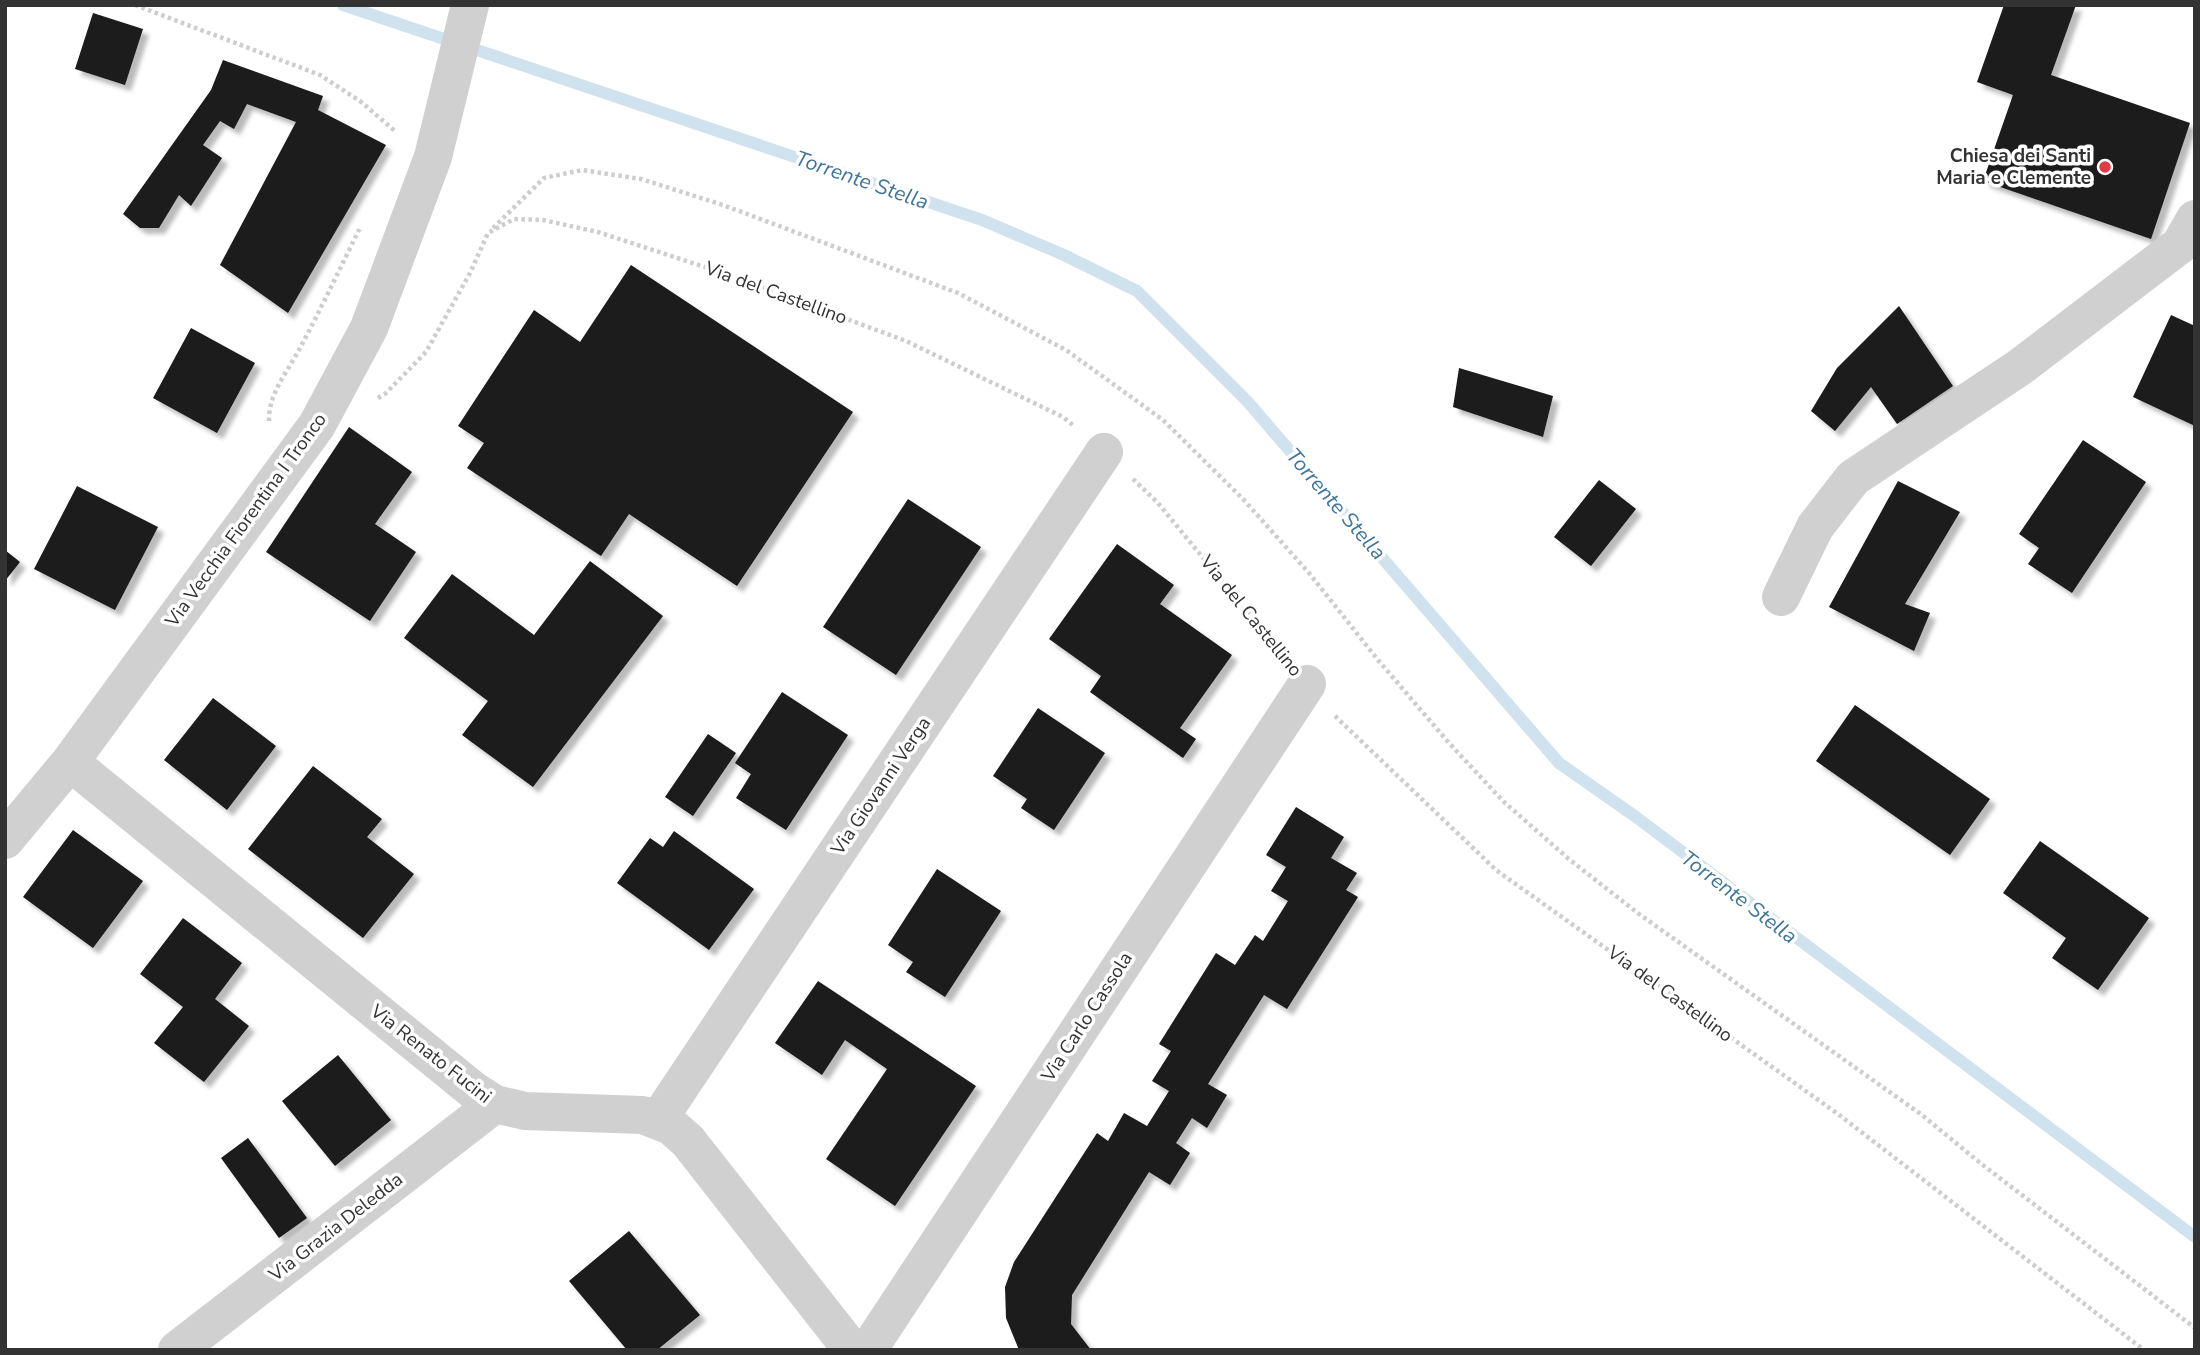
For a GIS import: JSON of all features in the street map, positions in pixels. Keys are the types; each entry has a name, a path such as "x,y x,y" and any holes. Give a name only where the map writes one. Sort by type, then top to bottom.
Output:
{"street":[{"name":"Via Vecchia Fiorentina I Tronco","path":"5,840 70,762 317,425 369,328 433,157 470,5"},
{"path":"1781,597 1815,527 1853,478 2031,359 2180,245 2195,219"},
{"name":"Via Giovanni Verga","path":"658,1120 1104,452"},
{"name":"Via Carlo Cassola","path":"868,1350 1307,684"},
{"name":"Via Renato Fucini","path":"70,762 473,1090 495,1104 525,1111 625,1113 658,1120 671,1126 688,1141 852,1350"},
{"name":"Via Grazia Deledda","path":"177,1350 495,1104"}],"path":[{"path":"135,5 320,75 380,116 399,135"},
{"path":"374,400 385,394 426,352 470,273 488,233 544,178 582,170 641,179 723,205 958,293 1066,350 1163,420 1243,499 1309,573 1449,743 1504,802 1570,860 1639,914 1922,1115 2195,1328"},
{"name":"Via del Castellino","path":"488,233 513,219 543,220 598,232 723,273 906,341 1063,417 1158,503 1343,725 1496,870 1838,1114 2144,1350"},
{"path":"292,461 278,444 273,432 269,419 270,406 360,228"}],"building":[{"path":"2004,5 2076,5 2051,75 2190,123 2151,239 1983,181 2013,95 1977,82"},
{"path":"93,13 143,29 125,85 75,69"},
{"path":"223,60 323,96 318,110 386,145 288,313 220,265 296,122 247,104 234,129 220,121 203,145 222,158 191,206 179,195 159,228 140,228 123,214 211,90"},
{"path":"631,265 853,412 737,586 629,514 601,556 467,468 484,443 458,426 534,310 580,342"},
{"path":"1899,306 1953,386 1897,424 1871,387 1835,431 1811,411 1837,368"},
{"path":"2171,315 2195,326 2195,426 2133,397"},
{"path":"191,328 255,363 217,433 153,398"},
{"path":"1459,368 1553,396 1543,437 1453,407"},
{"path":"349,427 412,472 375,524 416,552 370,621 266,552"},
{"path":"2083,440 2146,482 2072,593 2028,564 2039,548 2019,534"},
{"path":"1599,480 1636,509 1591,566 1554,537"},
{"path":"1898,481 1960,512 1905,604 1930,613 1914,651 1829,607"},
{"path":"77,486 158,527 115,610 34,569"},
{"path":"908,499 981,547 896,675 823,627"},
{"path":"1117,544 1174,585 1160,604 1232,655 1180,728 1196,739 1183,758 1090,692 1101,676 1049,639"},
{"path":"5,550 20,562 5,581"},
{"path":"590,561 663,616 533,787 462,735 488,701 404,638 452,574 534,635"},
{"path":"782,692 848,735 786,830 736,798 751,774 735,763"},
{"path":"213,698 276,746 227,810 164,760"},
{"path":"1855,705 1990,799 1950,855 1816,761"},
{"path":"1038,708 1105,753 1054,830 1021,808 1027,799 993,776"},
{"path":"708,734 736,753 693,816 665,797"},
{"path":"313,766 382,819 367,837 414,874 363,938 248,849"},
{"path":"1296,807 1344,837 1331,858 1357,873 1346,890 1358,897 1287,1009 1264,995 1208,1084 1227,1095 1207,1128 1192,1118 1176,1143 1190,1153 1170,1185 1149,1172 1072,1295 1071,1324 1091,1350 1019,1350 1006,1318 1005,1287 1014,1262 1097,1133 1108,1141 1124,1113 1147,1126 1169,1091 1152,1081 1171,1051 1159,1044 1216,953 1235,965 1255,935 1263,941 1288,901 1271,891 1286,867 1266,855"},
{"path":"73,830 143,881 93,948 23,897"},
{"path":"674,831 754,889 709,950 617,883 650,838 663,847"},
{"path":"2040,841 2149,918 2098,990 2052,958 2066,938 2003,893"},
{"path":"937,869 1001,911 945,997 906,972 913,962 888,945"},
{"path":"183,918 242,963 215,999 249,1026 204,1082 154,1043 183,1007 140,974"},
{"path":"818,981 976,1086 895,1206 826,1159 887,1069 845,1040 822,1075 775,1043"},
{"path":"338,1055 391,1120 335,1166 282,1101"},
{"path":"248,1138 307,1218 279,1238 221,1158"},
{"path":"629,1231 700,1315 657,1350 627,1350 569,1281"}],"waterway":[{"name":"Torrente Stella","path":"343,5 982,220 1064,255 1137,291 1247,401 1559,763 1636,817 2195,1237"}],"place":[{"name":"Chiesa dei Santi Maria e Clemente","path":"2105,167"}]}
